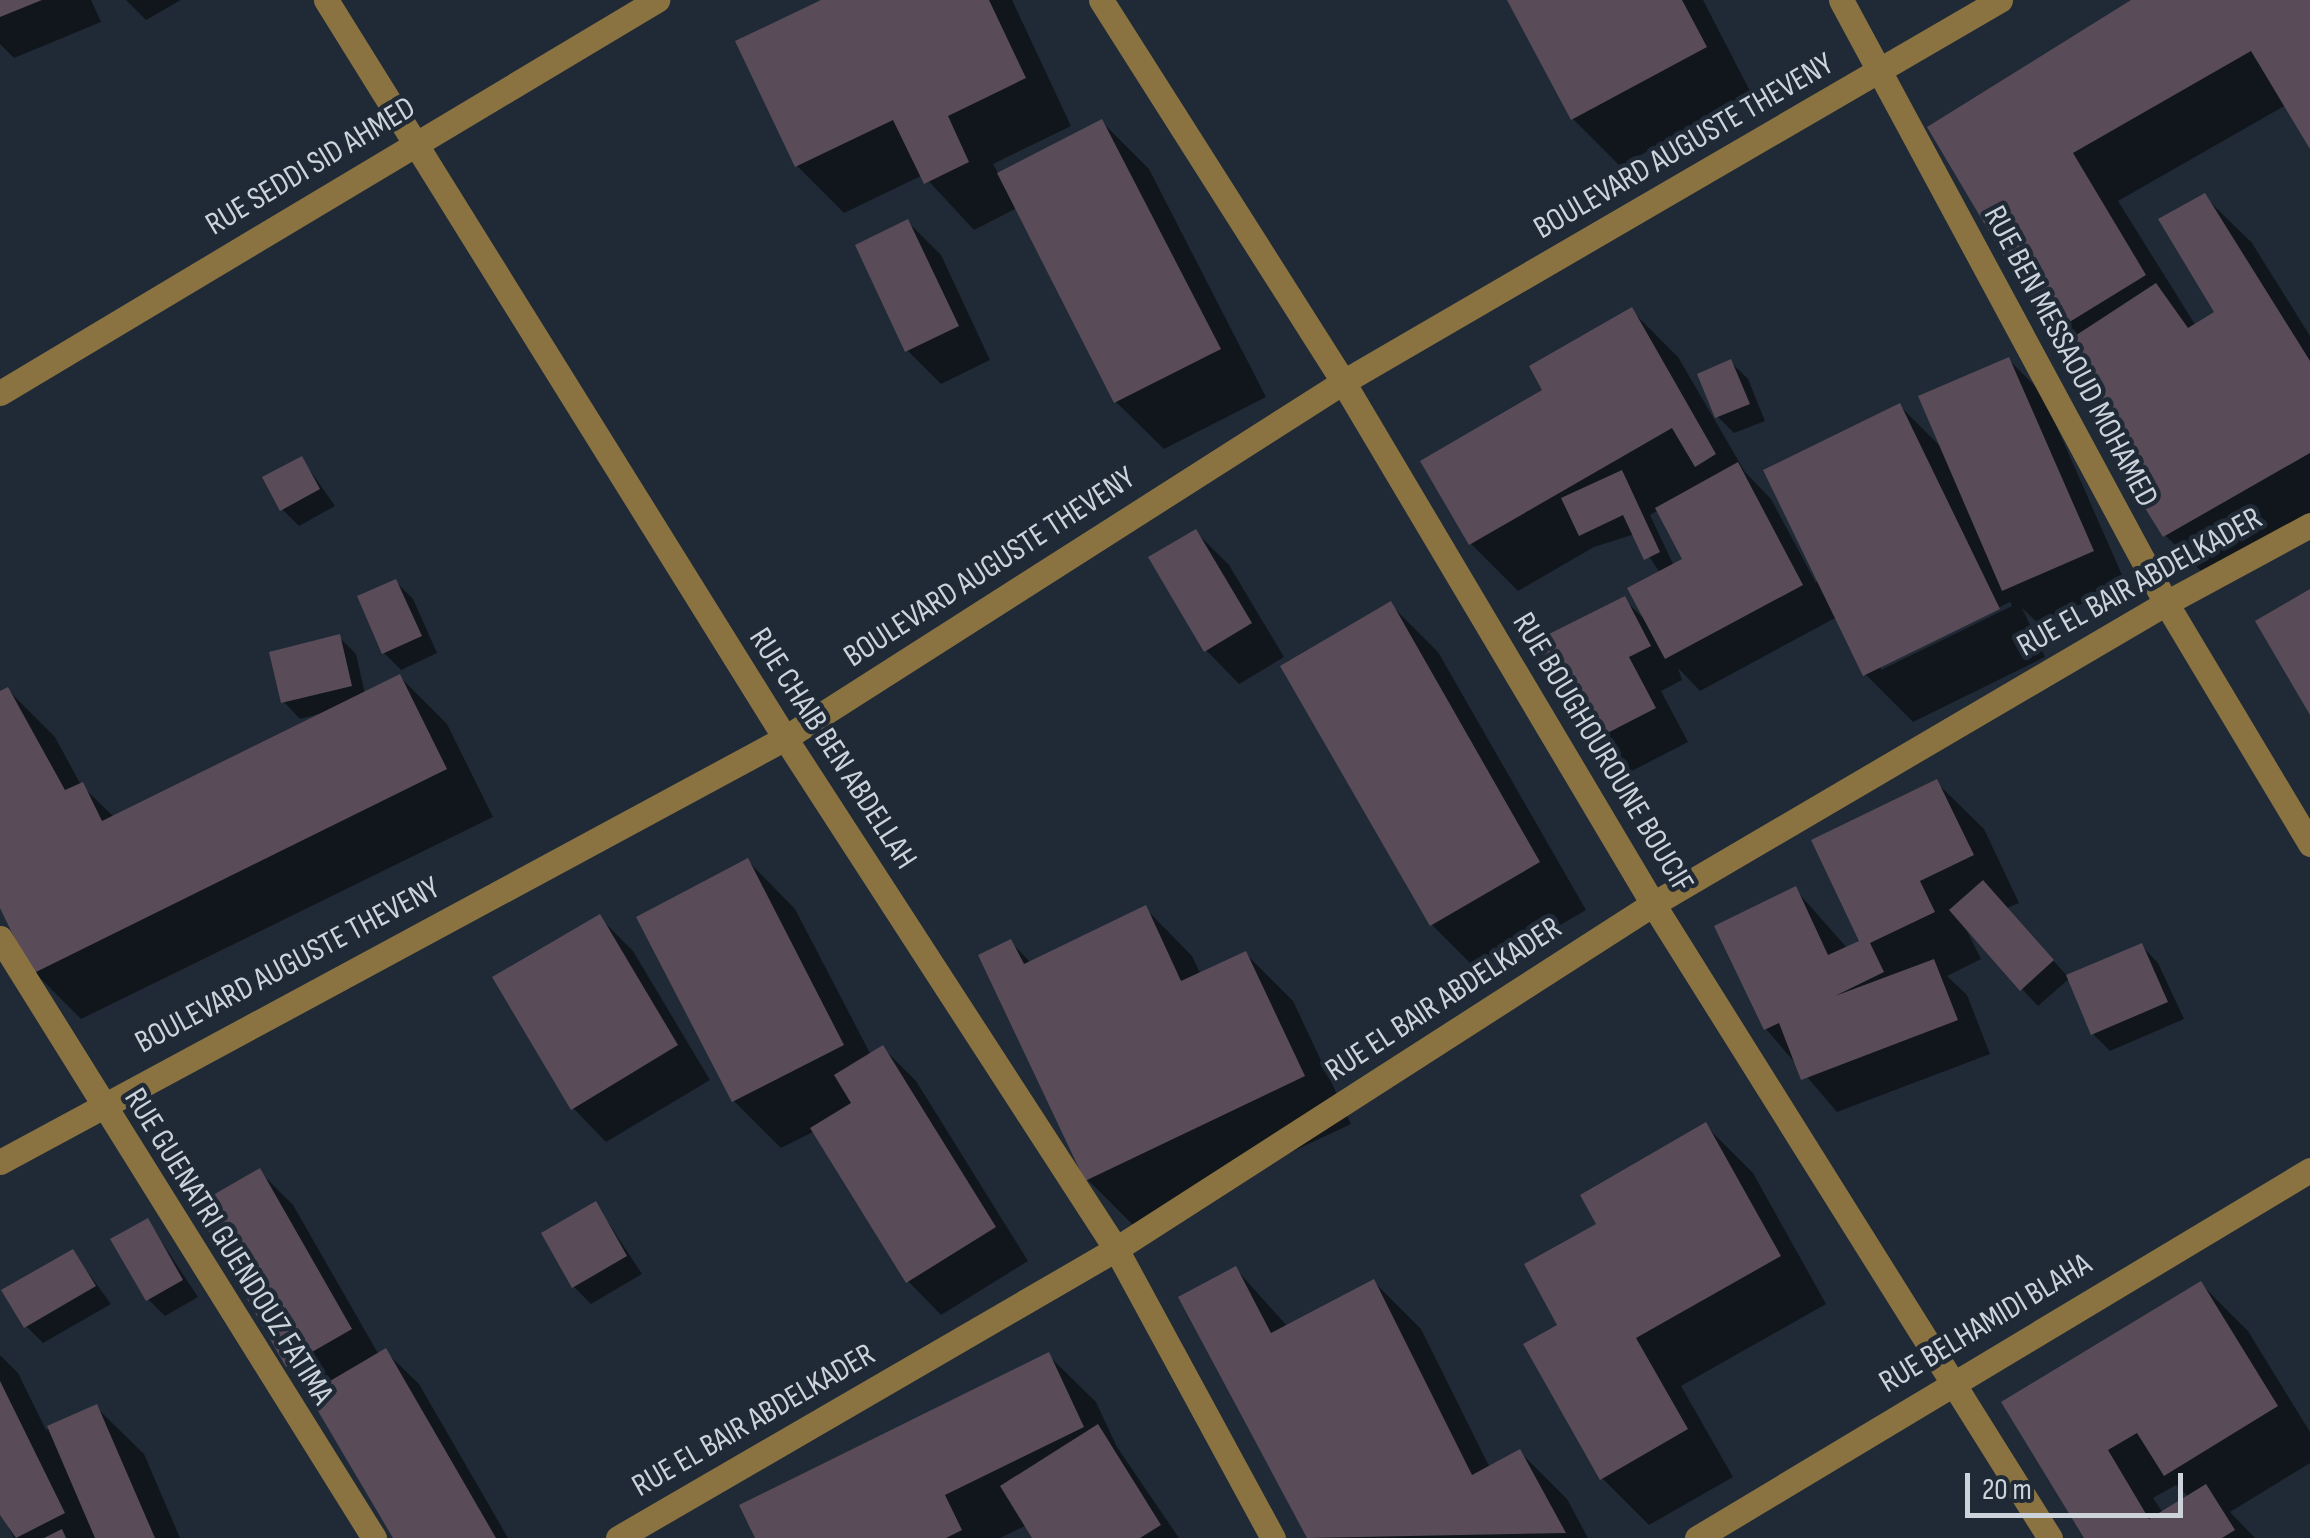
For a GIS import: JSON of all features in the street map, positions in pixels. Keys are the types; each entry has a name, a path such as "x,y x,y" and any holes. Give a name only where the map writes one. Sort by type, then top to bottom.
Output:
{"street":[{"name":"RUE CHAIB BEN ABDELLAH","path":"326,0 412,144 785,738 1116,1249 1274,1538"},
{"name":"RUE SEDDI SID AHMED","path":"0,393 658,0"},
{"name":"RUE BOUGHOUROUNE BOUCIF","path":"1100,0 1343,382 1653,904 1955,1379 2050,1538"},
{"name":"RUE BEN MESSAOUD MOHAMED","path":"1841,0 2166,602 2310,844"},
{"name":"BOULEVARD AUGUSTE THEVENY","path":"0,1162 98,1104 785,738 1343,382 2000,0"},
{"name":"RUE EL BAIR ABDELKADER","path":"618,1538 1116,1249 1653,904 2166,602 2310,525"},
{"name":"RUE GUENATRI GUENDOUZ FATIMA","path":"0,938 98,1104 374,1538"},
{"name":"RUE BELHAMIDI BLAHA","path":"1697,1538 1955,1379 2310,1170"}],"building":[{"path":"0,0 42,0 0,17"},
{"path":"821,0 989,0 1026,78 948,116 969,162 924,184 893,120 795,167 735,41"},
{"path":"1507,0 1682,0 1707,47 1571,120"},
{"path":"2131,0 2310,0 2310,149 2251,51 2073,153 2146,275 2050,334 1927,127"},
{"path":"1102,119 1221,349 1114,403 997,173"},
{"path":"2205,193 2310,361 2310,453 2163,537 2097,431 2108,422 2058,347 2156,283 2188,328 2214,312 2158,219"},
{"path":"908,219 959,326 905,352 855,245"},
{"path":"1632,307 1716,454 1695,467 1672,428 1469,545 1420,461 1542,390 1529,366"},
{"path":"2009,357 2094,551 2002,591 1918,396"},
{"path":"1731,359 1750,404 1715,418 1697,374"},
{"path":"1900,403 2000,609 1863,676 1763,470"},
{"path":"302,456 320,489 280,511 262,477"},
{"path":"1738,462 1803,585 1665,659 1627,588 1682,559 1655,508"},
{"path":"1622,470 1660,552 1644,560 1623,515 1579,536 1561,498"},
{"path":"1196,529 1252,623 1204,652 1148,557"},
{"path":"396,579 422,636 382,654 357,596"},
{"path":"2310,589 2310,715 2255,621"},
{"path":"1625,596 1651,646 1629,657 1656,708 1590,742 1537,640"},
{"path":"1391,601 1540,862 1430,926 1280,666"},
{"path":"340,634 352,686 281,703 269,652"},
{"path":"400,674 447,769 32,974 0,908 0,691 8,687 65,790 83,782 102,821"},
{"path":"1937,779 1974,855 1920,881 1935,912 1870,943 1884,972 1835,996 1934,959 1958,1020 1801,1080 1779,1023 1764,1030 1714,926 1796,886 1828,955 1859,941 1811,840"},
{"path":"748,858 844,1045 732,1102 636,917"},
{"path":"1983,880 2054,960 2020,991 1949,910"},
{"path":"1146,905 1181,981 1246,951 1305,1076 1085,1181 978,955 1011,939 1024,964"},
{"path":"600,914 678,1045 571,1110 492,977"},
{"path":"2142,943 2168,1002 2091,1035 2066,975"},
{"path":"883,1045 996,1227 906,1283 810,1128 851,1103 834,1075"},
{"path":"1706,1122 1781,1256 1636,1338 1688,1429 1600,1480 1523,1344 1557,1325 1524,1264 1596,1224 1580,1195"},
{"path":"260,1168 352,1329 286,1367 194,1206"},
{"path":"596,1201 627,1256 572,1288 541,1233"},
{"path":"148,1218 183,1280 146,1301 110,1239"},
{"path":"73,1249 96,1286 24,1328 1,1290"},
{"path":"1236,1266 1271,1333 1374,1279 1472,1475 1520,1449 1566,1533 1307,1538 1178,1297"},
{"path":"2201,1281 2278,1406 2164,1476 2137,1433 2108,1450 2149,1519 2206,1484 2235,1530 2222,1538 2084,1538 2001,1402"},
{"path":"386,1348 496,1538 393,1538 308,1394"},
{"path":"1049,1352 1084,1427 945,1495 962,1530 946,1538 755,1538 739,1505"},
{"path":"0,1381 65,1513 16,1538 0,1515"},
{"path":"97,1404 155,1538 95,1538 47,1426"},
{"path":"1098,1424 1161,1525 1140,1538 1032,1538 1000,1486"},
{"path":"62,1529 66,1538 44,1538"}]}
